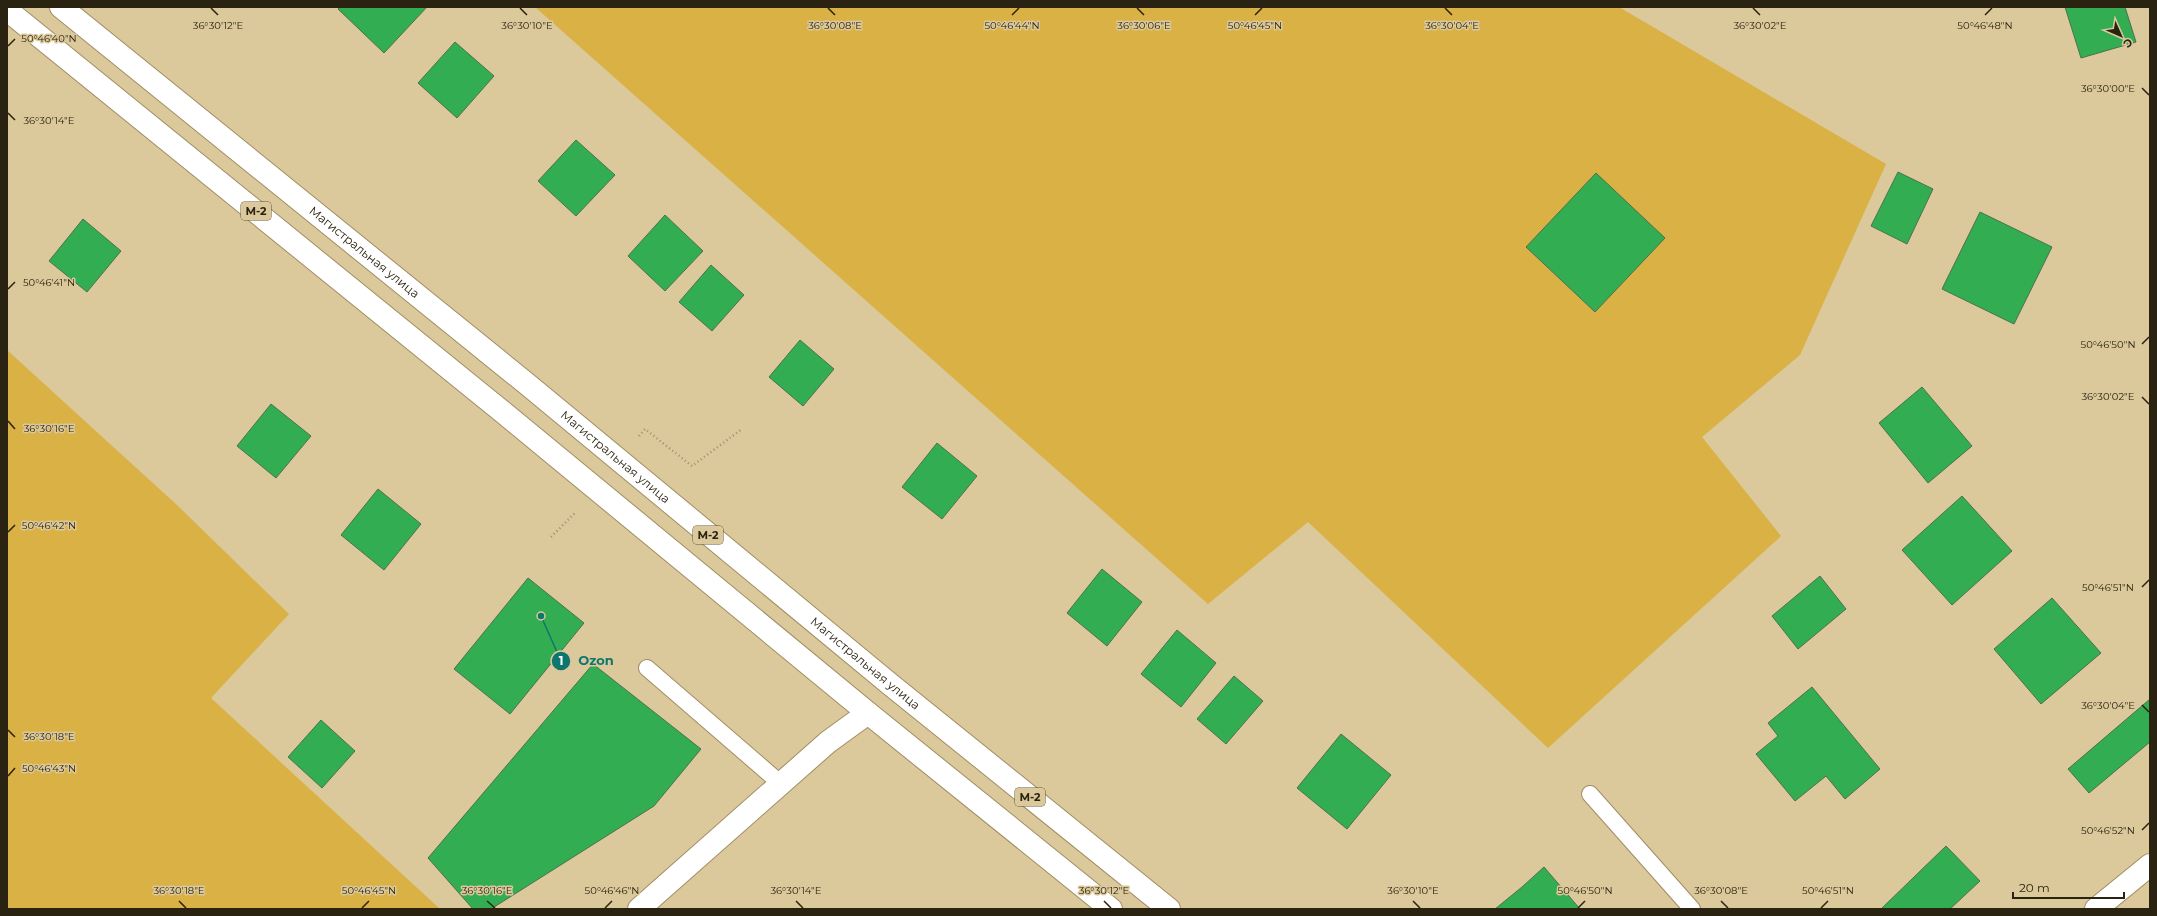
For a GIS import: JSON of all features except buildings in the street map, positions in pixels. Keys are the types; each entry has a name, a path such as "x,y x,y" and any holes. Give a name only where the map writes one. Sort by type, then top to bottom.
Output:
{"main road":[{"name":"Магистральная улица","path":"60,7 527,384 890,685 1169,909"},
{"name":"М-2","path":"7,10 504,413 868,714 1111,909"},
{"path":"639,909 828,742 868,714"},
{"path":"2105,906 2150,865"}],"lane":[{"path":"646,668 780,783"},
{"path":"1590,794 1692,909"}],"shaded area":[{"path":"535,7 1619,7 1886,164 1800,355 1702,437 1781,536 1548,748 1308,522 1208,604"},
{"path":"7,350 178,506 289,614 211,698 440,909 7,909"}],"place":[{"name":"Ozon","path":"541,616"}]}
